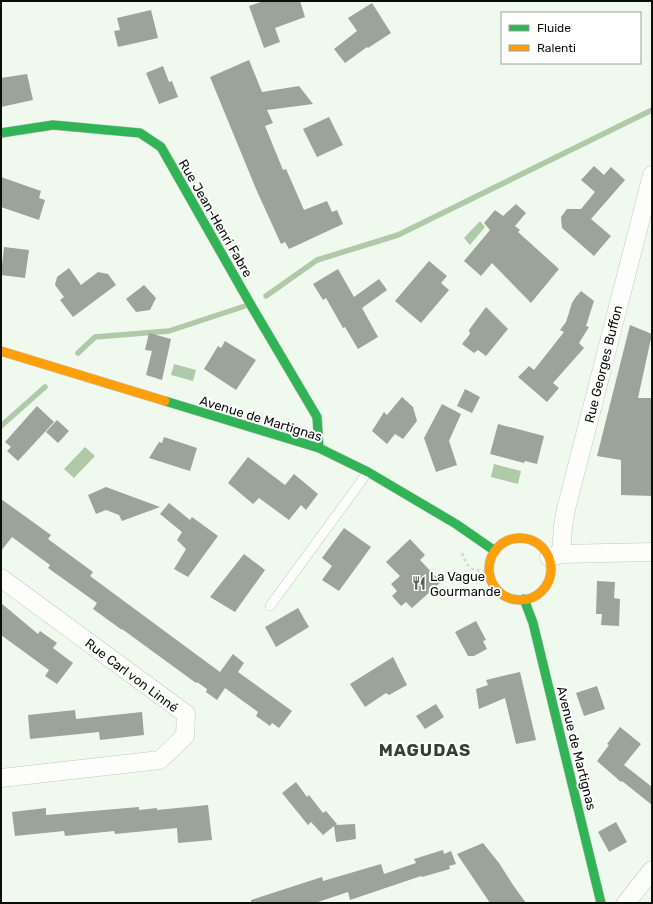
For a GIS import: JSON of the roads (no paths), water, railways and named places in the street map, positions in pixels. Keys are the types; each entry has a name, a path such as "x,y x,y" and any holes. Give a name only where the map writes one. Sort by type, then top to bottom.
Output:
{"street":[{"name":"Rue Jean-Henri Fabre","path":"1,133 53,125 140,133 161,147 317,418 319,448"},
{"name":"Rue Georges Buffon","path":"555,555 652,175"},
{"name":"Avenue de Martignas","path":"1,351 319,448 368,472 456,524 495,551"},
{"path":"555,555 551,566 550,576 546,584 541,592 533,597 514,599 504,595 497,589 491,580 491,560 495,551 501,544 519,538 528,539 537,543 555,555 652,552"},
{"name":"Rue Carl von Linné","path":"1,578 186,714 185,736 160,760 1,778"},
{"name":"Avenue de Martignas","path":"524,599 533,624 601,903"},
{"path":"626,903 652,870"}],"lane":[{"path":"270,606 368,472"}],"waterway":[{"path":"266,296 317,260 398,235 652,110"},
{"path":"78,353 95,337 169,331 245,306"},
{"path":"1,426 45,387"}],"place":[{"name":"La Vague Gourmande","path":"419,583"}],"district":[{"name":"MAGUDAS","path":"425,750"}]}
